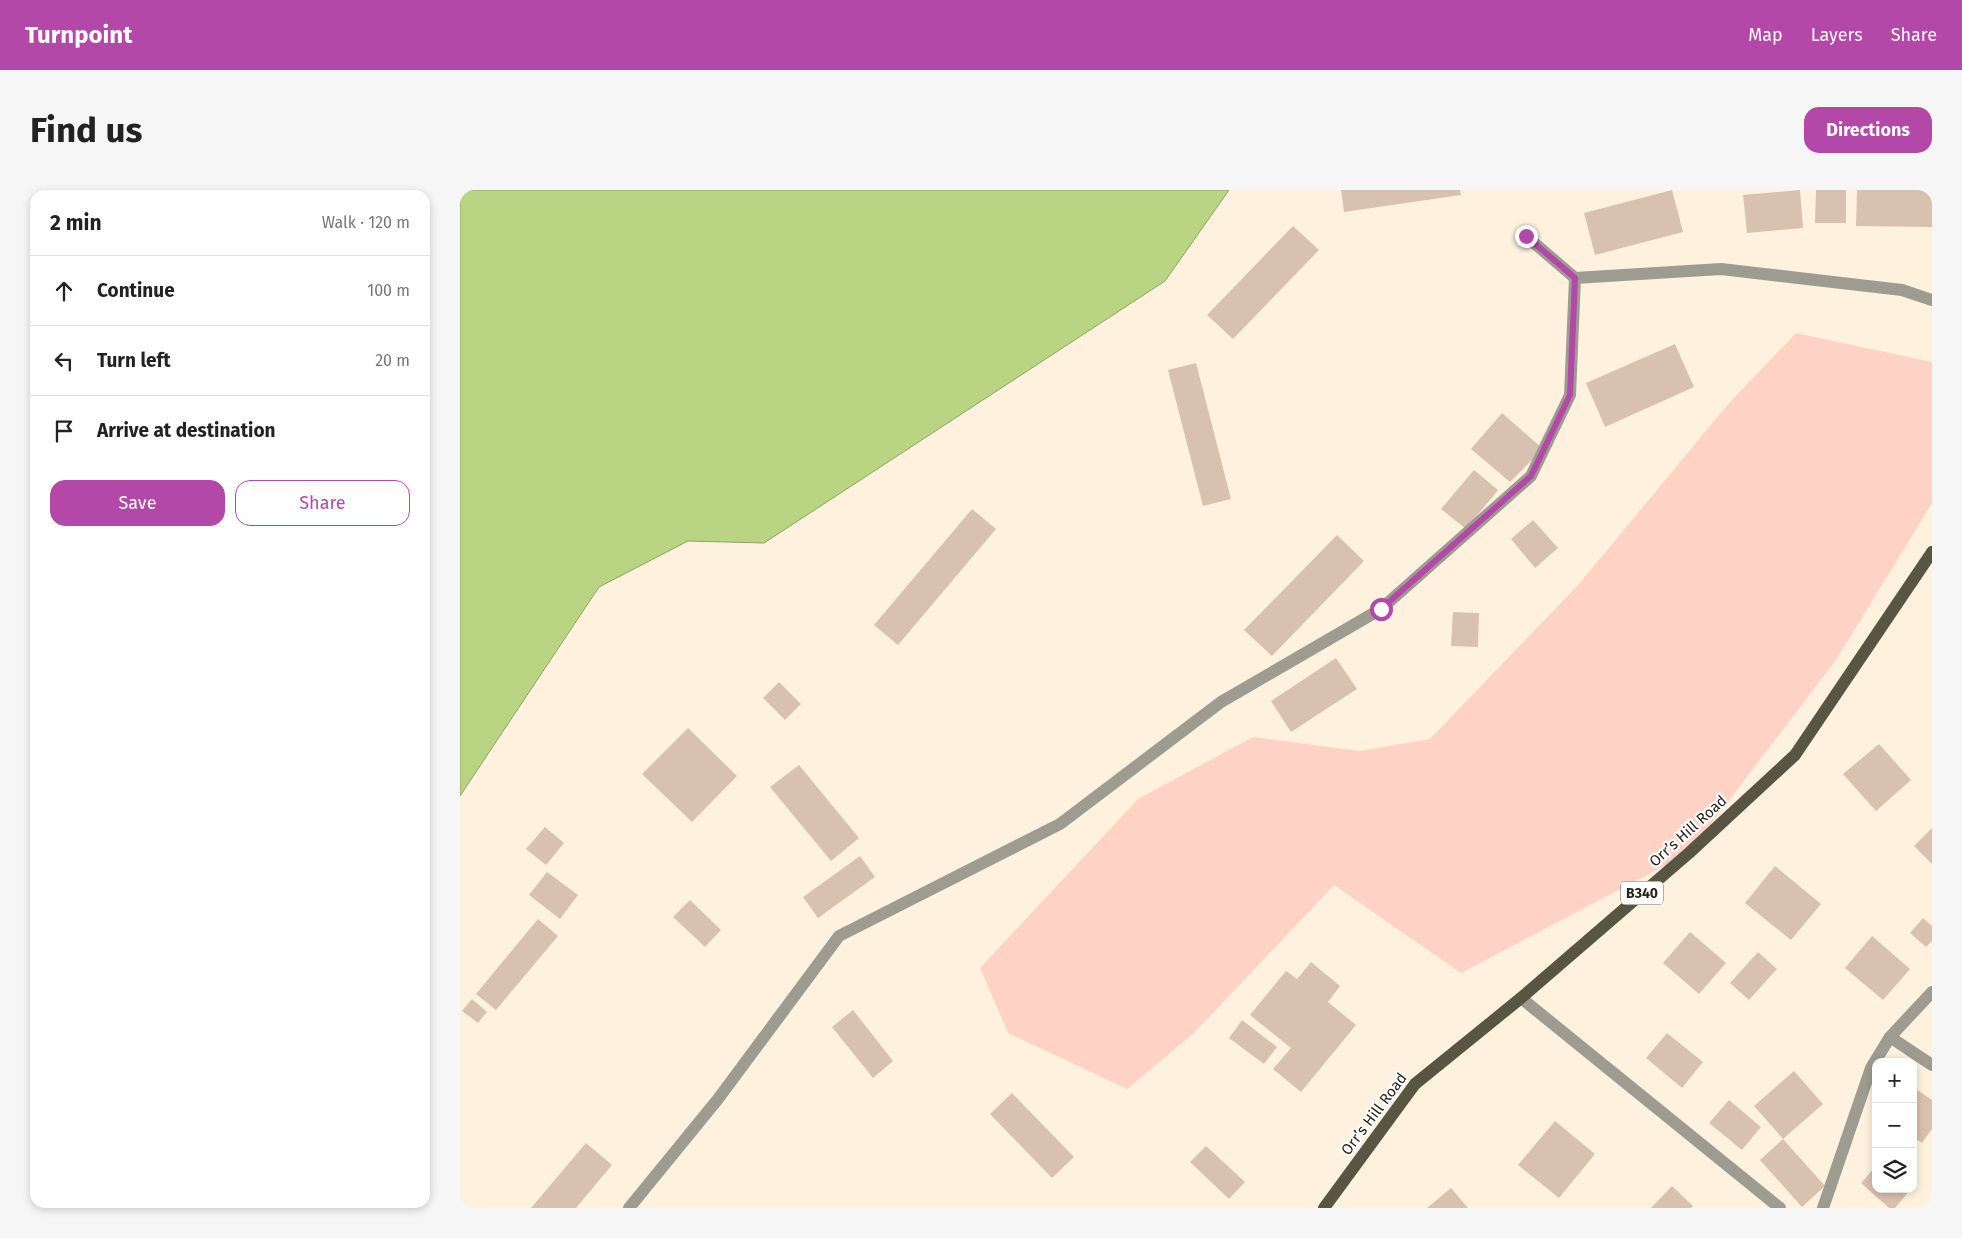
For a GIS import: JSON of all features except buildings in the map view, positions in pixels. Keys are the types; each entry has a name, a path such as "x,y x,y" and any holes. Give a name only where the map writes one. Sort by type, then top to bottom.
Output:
{"main road":[{"name":"Orr’s Hill Road","path":"1324,1208 1415,1084 1521,998 1689,852 1795,755 1932,552"}],"street":[{"path":"1526,236 1575,278 1721,269 1902,290 1932,300"},
{"path":"628,1208 718,1098 839,936 1060,824 1221,702 1381,609 1531,476 1570,395 1575,278"},
{"path":"1823,1208 1871,1068 1890,1036 1932,992"},
{"path":"1521,998 1780,1208"},
{"path":"1890,1036 1932,1065"}],"shaded area":[{"path":"460,190 1229,190 1165,281 764,543 688,541 599,587 460,796"},
{"path":"1796,333 1932,362 1932,503 1836,660 1689,853 1461,973 1334,885 1194,1033 1127,1089 1008,1033 980,968 1138,799 1253,737 1360,751 1430,739 1579,584 1729,403"}],"route":[{"path":"1381,609 1531,476 1570,395 1575,278 1526,236"}]}
